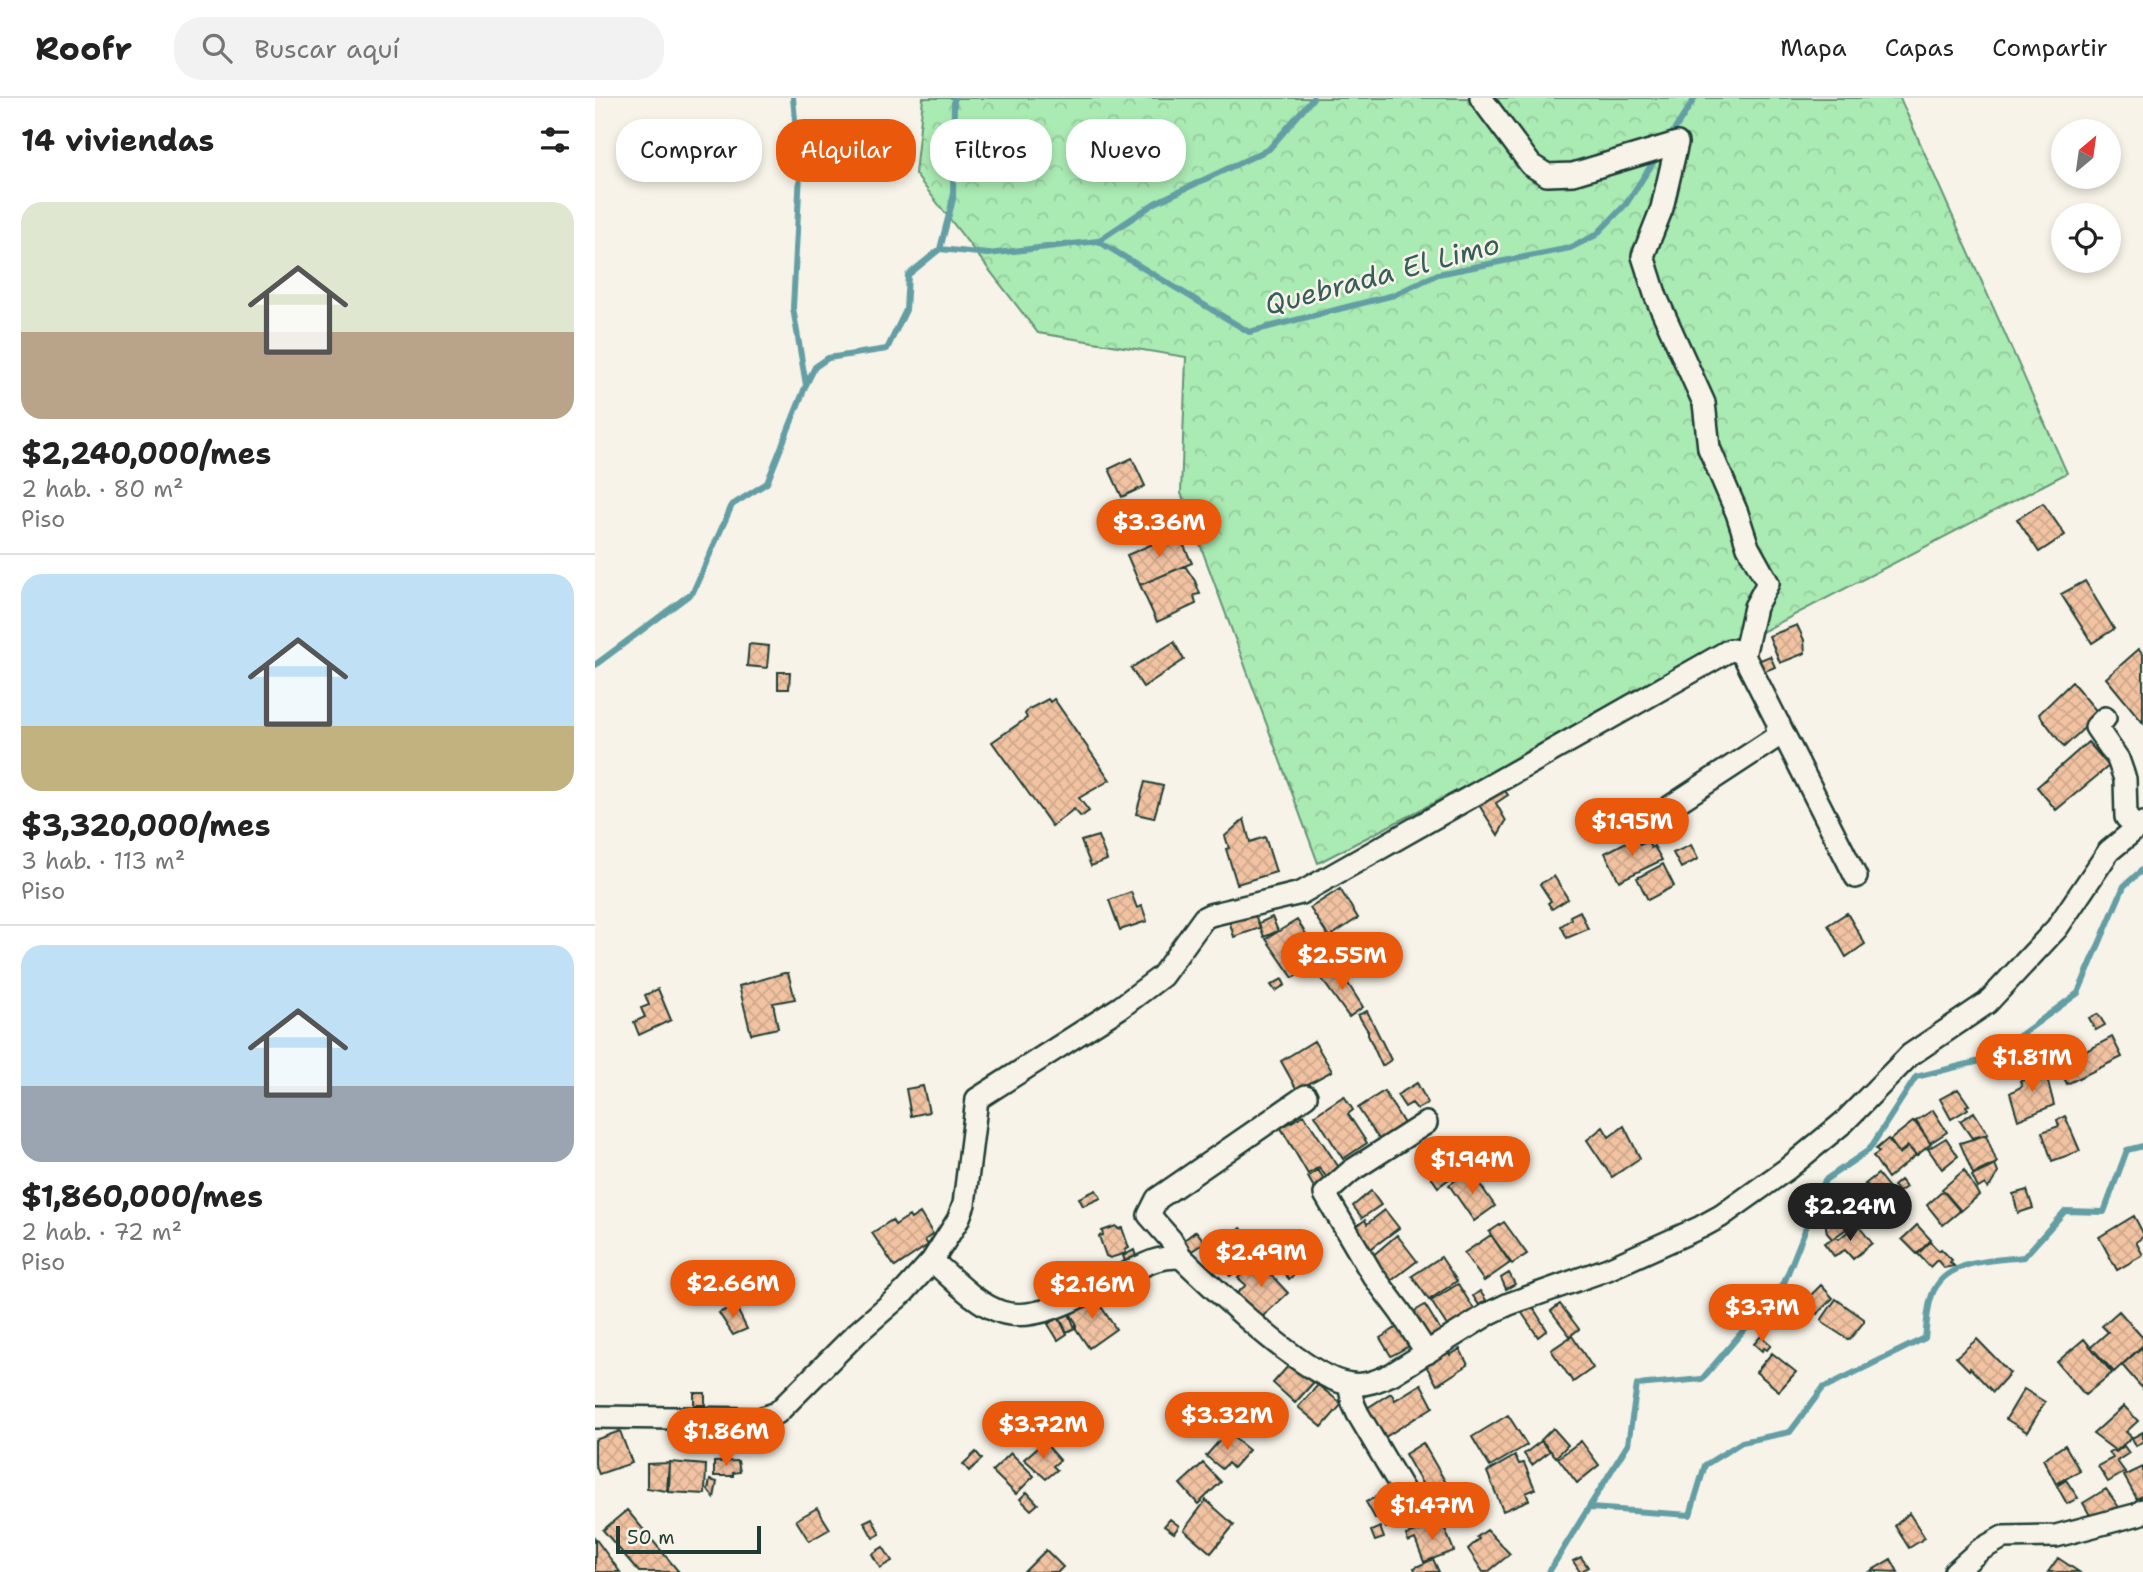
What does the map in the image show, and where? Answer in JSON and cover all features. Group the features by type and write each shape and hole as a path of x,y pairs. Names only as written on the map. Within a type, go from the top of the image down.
{"street":[{"path":"1481,98 1524,157 1547,175 1573,174 1677,142 1662,208 1643,256 1655,297 1705,403 1709,448 1737,513 1748,547 1768,583 1755,607 1744,656"},
{"path":"595,1417 752,1419 772,1415 904,1292 932,1261 958,1220 964,1204 977,1099 1121,1007 1162,976 1204,918 1301,893 1731,650 1744,656 1856,877"},
{"path":"1306,1096 1157,1199 1149,1215 1171,1240 1181,1257 1291,1354 1323,1374 1349,1384 1377,1381 1490,1313 1608,1269 1721,1216 1787,1169 1843,1122 1910,1055 1987,1003 2057,928 2109,851 2139,825 2126,817 2125,779 2118,759 2097,727 2105,718"},
{"path":"1650,820 1775,737 1779,724"},
{"path":"1426,1124 1351,1171 1325,1194 1372,1275 1427,1353"},
{"path":"932,1261 987,1305 1001,1312 1036,1314 1161,1256 1181,1257"},
{"path":"1349,1384 1358,1414 1413,1507"},
{"path":"1955,1572 1980,1550 1999,1538 2056,1536 2142,1514"}],"green space":[{"path":"923,98 1900,98 2067,473 1318,863 1181,493 1186,357 1038,333 916,175"}],"building":[{"path":"1132,458 1145,486 1122,497 1109,469"},
{"path":"2043,503 2065,535 2039,552 2017,519"},
{"path":"1178,533 1192,563 1140,585 1127,555"},
{"path":"1185,566 1200,594 1194,595 1196,604 1157,622 1140,585"},
{"path":"2085,581 2114,629 2092,643 2061,594"},
{"path":"1797,625 1804,640 1805,653 1780,663 1769,636"},
{"path":"1174,642 1184,660 1143,687 1131,668"},
{"path":"749,644 769,646 767,668 747,666"},
{"path":"2139,649 2143,654 2143,723 2106,678"},
{"path":"1770,656 1775,667 1763,672 1758,661"},
{"path":"778,672 790,672 789,689 778,689"},
{"path":"2072,682 2099,714 2064,747 2039,714"},
{"path":"1048,699 1050,702 1054,699 1110,780 1079,798 1089,811 1081,817 1074,809 1052,826 992,742 1027,718 1025,714 1029,709"},
{"path":"2088,742 2109,766 2056,810 2037,787"},
{"path":"1145,782 1163,786 1154,818 1136,814"},
{"path":"1503,788 1508,795 1496,803 1506,821 1498,835 1479,805"},
{"path":"1244,819 1250,842 1265,837 1276,872 1237,884 1226,849 1229,848 1225,836"},
{"path":"1098,836 1107,860 1091,866 1081,841"},
{"path":"1636,837 1640,845 1648,841 1651,848 1654,846 1662,860 1619,881 1605,853"},
{"path":"1691,845 1698,859 1681,868 1673,853"},
{"path":"1663,864 1674,886 1648,900 1637,878"},
{"path":"1554,876 1568,899 1552,909 1548,903 1551,901 1540,884"},
{"path":"1340,889 1358,918 1329,937 1310,908"},
{"path":"1131,892 1137,908 1142,906 1147,921 1120,930 1109,900"},
{"path":"1580,911 1588,929 1567,938 1561,926 1571,919 1570,916"},
{"path":"1254,912 1260,928 1234,937 1229,920"},
{"path":"1847,913 1865,944 1846,957 1828,925"},
{"path":"1272,917 1278,931 1264,937 1259,923"},
{"path":"1297,920 1322,959 1293,978 1266,939"},
{"path":"1338,968 1363,1007 1349,1017 1321,978"},
{"path":"788,973 795,999 773,1003 778,1028 751,1034 739,986"},
{"path":"1282,979 1285,985 1275,991 1271,985"},
{"path":"658,989 671,1020 639,1035 634,1022 645,1017 641,1008 649,1005 645,995"},
{"path":"1367,1011 1391,1060 1382,1066 1368,1031 1358,1015"},
{"path":"2098,1014 2105,1025 2096,1030 2089,1018"},
{"path":"2112,1037 2122,1057 2067,1084 2058,1066"},
{"path":"1314,1041 1332,1071 1297,1090 1281,1061"},
{"path":"2044,1066 2054,1105 2018,1120 2010,1093 2022,1086 2022,1073"},
{"path":"1417,1083 1428,1103 1417,1109 1412,1103 1405,1107 1397,1095"},
{"path":"923,1086 929,1112 911,1116 906,1089"},
{"path":"1958,1089 1969,1105 1966,1106 1968,1109 1951,1119 1940,1099"},
{"path":"1384,1091 1406,1127 1381,1142 1358,1108"},
{"path":"1344,1096 1353,1110 1348,1114 1367,1143 1343,1159 1315,1115"},
{"path":"1933,1110 1947,1132 1930,1143 1916,1121"},
{"path":"1974,1112 1988,1134 1972,1138 1960,1121"},
{"path":"1304,1115 1340,1169 1327,1178 1319,1167 1308,1174 1281,1128"},
{"path":"2065,1116 2080,1151 2052,1161 2042,1132 2059,1126 2057,1120"},
{"path":"1914,1121 1931,1144 1916,1156 1908,1146 1899,1153 1890,1140"},
{"path":"1624,1126 1640,1158 1612,1177 1587,1140 1603,1127 1609,1137"},
{"path":"1986,1135 1997,1163 1973,1174 1960,1143"},
{"path":"1946,1138 1958,1156 1942,1169 1928,1149"},
{"path":"1444,1139 1467,1166 1438,1187 1418,1158"},
{"path":"1888,1139 1899,1154 1909,1147 1916,1155 1888,1178 1873,1156 1879,1152 1876,1149"},
{"path":"1995,1165 1998,1173 1990,1186 1987,1188 1985,1184 1978,1188 1972,1176"},
{"path":"1318,1170 1327,1183 1316,1191 1308,1177"},
{"path":"1470,1170 1495,1206 1474,1221 1449,1185"},
{"path":"1964,1170 1979,1195 1961,1211 1942,1189"},
{"path":"1878,1174 1894,1194 1880,1205 1876,1200 1869,1204 1859,1192"},
{"path":"1900,1180 1906,1187 1899,1192 1893,1186"},
{"path":"1096,1190 1101,1198 1083,1206 1079,1198"},
{"path":"2027,1190 2033,1208 2018,1213 2013,1194"},
{"path":"1371,1191 1381,1205 1362,1218 1353,1206"},
{"path":"1943,1191 1960,1211 1943,1225 1927,1205"},
{"path":"1895,1194 1904,1206 1886,1224 1874,1211"},
{"path":"1839,1196 1858,1221 1832,1239 1827,1233 1823,1209"},
{"path":"1385,1210 1399,1228 1369,1250 1354,1228 1365,1220 1367,1224"},
{"path":"920,1213 933,1234 925,1240 928,1245 895,1267 872,1233 892,1220 895,1225"},
{"path":"2134,1216 2143,1233 2143,1237 2136,1242 2143,1255 2117,1270 2099,1237"},
{"path":"1504,1222 1527,1254 1512,1264 1489,1232"},
{"path":"1857,1224 1872,1243 1853,1259 1845,1250 1834,1256 1824,1243 1836,1237 1839,1239"},
{"path":"1917,1225 1931,1240 1917,1254 1902,1239"},
{"path":"1116,1226 1118,1229 1122,1228 1129,1248 1125,1250 1126,1253 1110,1258 1106,1256 1099,1236 1103,1235 1102,1231"},
{"path":"1241,1228 1260,1251 1230,1276 1223,1267 1218,1270 1206,1254"},
{"path":"1196,1231 1205,1242 1192,1251 1183,1241"},
{"path":"1397,1235 1417,1261 1387,1284 1370,1258"},
{"path":"1491,1235 1510,1263 1484,1281 1464,1253"},
{"path":"1930,1242 1952,1260 1950,1262 1954,1266 1944,1268 1937,1260 1930,1267 1918,1254"},
{"path":"1134,1250 1137,1259 1126,1264 1123,1256"},
{"path":"1441,1257 1457,1281 1429,1300 1412,1276"},
{"path":"1257,1260 1288,1293 1261,1318 1237,1293 1246,1285 1238,1278"},
{"path":"1283,1260 1296,1273 1289,1279 1278,1265"},
{"path":"1509,1273 1515,1284 1506,1289 1501,1278"},
{"path":"1458,1284 1474,1309 1448,1327 1431,1301"},
{"path":"1821,1285 1833,1298 1817,1314 1805,1301"},
{"path":"1480,1291 1486,1300 1479,1305 1473,1296"},
{"path":"1094,1296 1116,1329 1089,1348 1076,1329 1076,1323 1068,1310"},
{"path":"1836,1299 1864,1319 1849,1340 1823,1323 1822,1319"},
{"path":"1560,1304 1579,1329 1570,1336 1551,1311"},
{"path":"735,1305 747,1329 733,1335 719,1313"},
{"path":"1425,1305 1443,1334 1427,1344 1408,1315"},
{"path":"1532,1306 1547,1330 1538,1337 1522,1313"},
{"path":"1068,1311 1075,1328 1067,1332 1059,1317"},
{"path":"2119,1311 2143,1338 2143,1345 2114,1372 2091,1347 2108,1332 2102,1326"},
{"path":"1058,1317 1067,1334 1058,1340 1048,1324"},
{"path":"1399,1326 1409,1346 1391,1356 1380,1338"},
{"path":"1572,1336 1593,1368 1573,1382 1551,1350"},
{"path":"1761,1336 1771,1345 1767,1350 1764,1348 1762,1351 1754,1344"},
{"path":"1977,1339 2010,1373 1993,1392 1956,1357"},
{"path":"2084,1339 2112,1373 2085,1395 2057,1362"},
{"path":"2141,1348 2143,1350 2143,1389 2122,1365"},
{"path":"1460,1349 1468,1365 1437,1385 1425,1364 1448,1351 1450,1355"},
{"path":"1772,1353 1796,1372 1779,1391 1756,1372"},
{"path":"1290,1364 1313,1383 1295,1403 1273,1383"},
{"path":"1421,1384 1433,1407 1382,1439 1364,1410 1391,1393 1395,1400"},
{"path":"1318,1385 1342,1404 1322,1427 1298,1407"},
{"path":"2024,1389 2045,1402 2027,1432 2006,1419"},
{"path":"694,1393 705,1393 705,1405 694,1405"},
{"path":"2124,1406 2138,1421 2126,1432 2132,1437 2116,1451 2093,1434"},
{"path":"1508,1415 1527,1445 1490,1467 1472,1437"},
{"path":"1553,1428 1568,1445 1556,1457 1541,1440"},
{"path":"620,1431 632,1463 599,1474 595,1464 595,1440"},
{"path":"1227,1432 1249,1450 1233,1468 1228,1463 1222,1469 1206,1456"},
{"path":"2143,1432 2143,1441 2136,1446 2132,1438"},
{"path":"1541,1441 1550,1451 1532,1465 1524,1454"},
{"path":"1581,1441 1599,1465 1577,1483 1558,1458"},
{"path":"1044,1442 1060,1460 1053,1466 1057,1470 1046,1479 1024,1459"},
{"path":"1423,1443 1446,1483 1428,1494 1405,1454"},
{"path":"2065,1445 2080,1471 2056,1484 2043,1459"},
{"path":"2124,1446 2129,1453 2117,1461 2125,1472 2108,1482 2098,1466 2113,1458 2109,1452 2116,1452"},
{"path":"976,1452 982,1459 969,1471 963,1464"},
{"path":"1011,1453 1034,1476 1016,1494 992,1471"},
{"path":"1515,1456 1519,1464 1524,1463 1535,1489 1526,1493 1529,1500 1503,1511 1487,1472"},
{"path":"738,1461 740,1472 733,1473 733,1476 714,1476 714,1462"},
{"path":"670,1462 706,1465 705,1494 669,1492"},
{"path":"669,1463 667,1491 647,1488 647,1464"},
{"path":"1203,1463 1221,1482 1198,1504 1180,1484"},
{"path":"2143,1467 2143,1495 2137,1499 2124,1476"},
{"path":"710,1480 717,1482 714,1498 708,1490"},
{"path":"2066,1480 2078,1498 2067,1504 2057,1486"},
{"path":"1391,1489 1407,1517 1386,1528 1379,1517 1375,1518 1366,1502"},
{"path":"2106,1489 2121,1510 2094,1522 2083,1503"},
{"path":"1027,1492 1038,1504 1031,1510 1020,1499"},
{"path":"1206,1500 1234,1525 1211,1553 1184,1530"},
{"path":"817,1508 830,1529 809,1541 796,1520"},
{"path":"627,1510 679,1572 639,1572 603,1530"},
{"path":"1909,1513 1925,1538 1909,1548 1895,1526"},
{"path":"872,1518 880,1534 873,1538 864,1522"},
{"path":"1170,1519 1179,1526 1174,1533 1164,1526"},
{"path":"1443,1524 1454,1551 1424,1562 1415,1539 1408,1542 1406,1535"},
{"path":"1380,1527 1384,1538 1375,1541 1371,1531"},
{"path":"1487,1530 1510,1554 1488,1572 1483,1572 1468,1549 1479,1539 1477,1537"},
{"path":"595,1538 620,1572 595,1572"},
{"path":"883,1547 892,1561 880,1568 872,1554"},
{"path":"1046,1550 1063,1567 1058,1572 1024,1572"},
{"path":"1581,1557 1588,1567 1580,1572 1573,1561"},
{"path":"2058,1558 2079,1572 2048,1572"},
{"path":"1433,1559 1439,1572 1416,1572 1414,1568"},
{"path":"1891,1559 1898,1572 1871,1571"}],"waterway":[{"path":"793,98 800,173 793,308 806,385"},
{"path":"940,249 953,199 954,98"},
{"path":"1098,241 1155,203 1269,149 1313,98"},
{"name":"Quebrada El Limo","path":"1668,140 1695,98"},
{"name":"Quebrada El Limo","path":"595,665 693,592 732,505 767,483 815,367 828,358 887,349 906,310 908,275 940,249 988,254 1098,241 1249,332 1394,295 1438,274 1570,248 1596,235 1626,204 1658,155"},
{"path":"1549,1572 1628,1444 1637,1385 1702,1379 1784,1283 1825,1180 1869,1150 1916,1077 1988,1059 2078,993 2124,886 2143,869"},
{"path":"1590,1508 1690,1515 1705,1465 1742,1442 1790,1432 1823,1388 1925,1338 1932,1295 1947,1274 1971,1264 2024,1257 2065,1211 2104,1212 2127,1150 2143,1146"}]}
